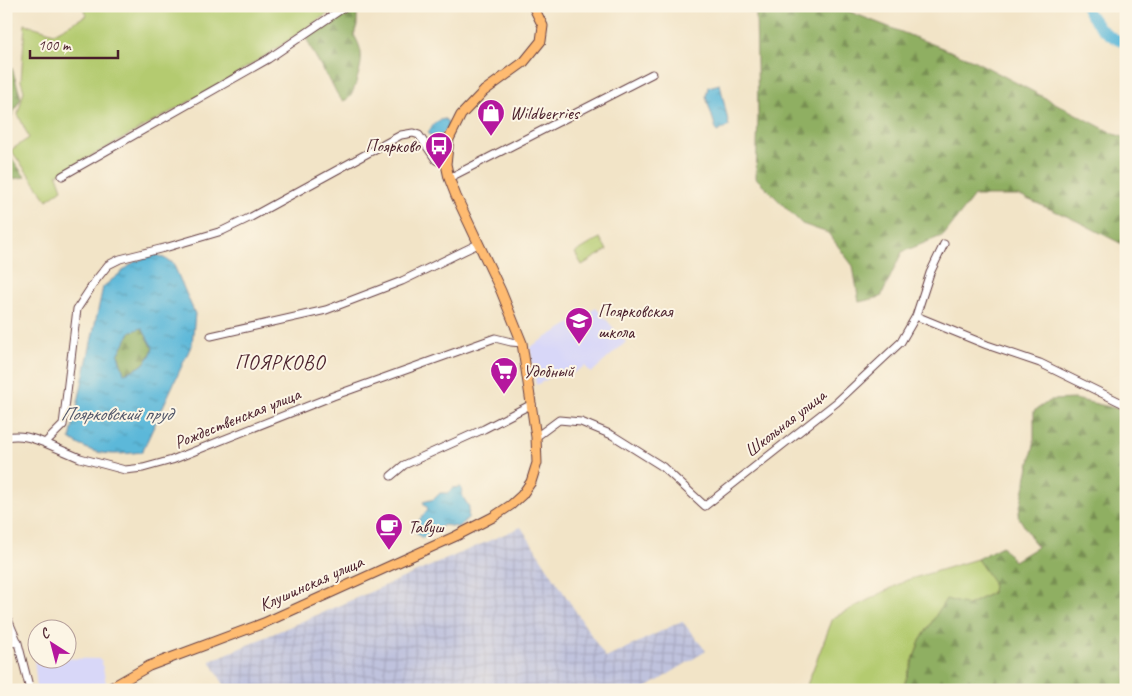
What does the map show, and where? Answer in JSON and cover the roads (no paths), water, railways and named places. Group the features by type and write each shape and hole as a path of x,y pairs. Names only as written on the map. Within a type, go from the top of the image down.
{"main road":[{"path":"533,6 543,26 540,41 524,62 484,91 461,115 449,139 446,164 449,178 501,291 522,343 536,437"},
{"name":"Клушинская улица","path":"107,690 149,666 264,623 456,536 493,517 511,506 531,482 536,463 536,437"}],"street":[{"path":"62,176 268,59 346,6"},
{"path":"449,178 652,74"},
{"path":"46,443 63,425 77,310 108,265 120,259 222,231 244,221 401,135 412,132 419,135 436,160 446,164"},
{"path":"211,336 326,310 402,281 478,244"},
{"name":"Школьная улица","path":"536,437 559,420 581,422 612,435 664,466 705,506 837,402 901,342 916,316 930,273 944,244"},
{"path":"916,316 988,345 1040,363 1126,405"},
{"name":"Рождественская улица","path":"6,437 16,435 32,437 80,458 125,470 143,468 172,460 333,396 494,338 522,343"},
{"path":"391,476 404,465 532,404"},
{"path":"6,615 18,643 30,690"},
{"path":"6,642 18,643"}],"water":[{"path":"720,84 729,126 717,132 706,97 708,87"},
{"path":"445,119 448,122 448,127 441,136 435,137 428,134 434,124"},
{"name":"Поярковский пруд","path":"156,254 173,263 195,314 192,344 142,452 113,454 97,452 79,445 70,439 103,287 134,262","holes":["142,328 153,348 149,358 143,365 124,373 118,355 130,332"]},
{"path":"461,487 463,497 469,507 468,518 458,527 444,525 422,538 412,529 428,509 423,502 434,499 440,493 448,493 453,488"}],"waterway":[{"path":"1085,6 1107,34 1126,42"}],"place":[{"name":"Wildberries","path":"491,137"},
{"name":"Поярково","path":"439,170"},
{"name":"Поярковская школа","path":"579,345"},
{"name":"Удобный","path":"504,395"},
{"name":"Тавуш","path":"389,551"}],"district":[{"name":"ПОЯРКОВО","path":"280,362"}]}
